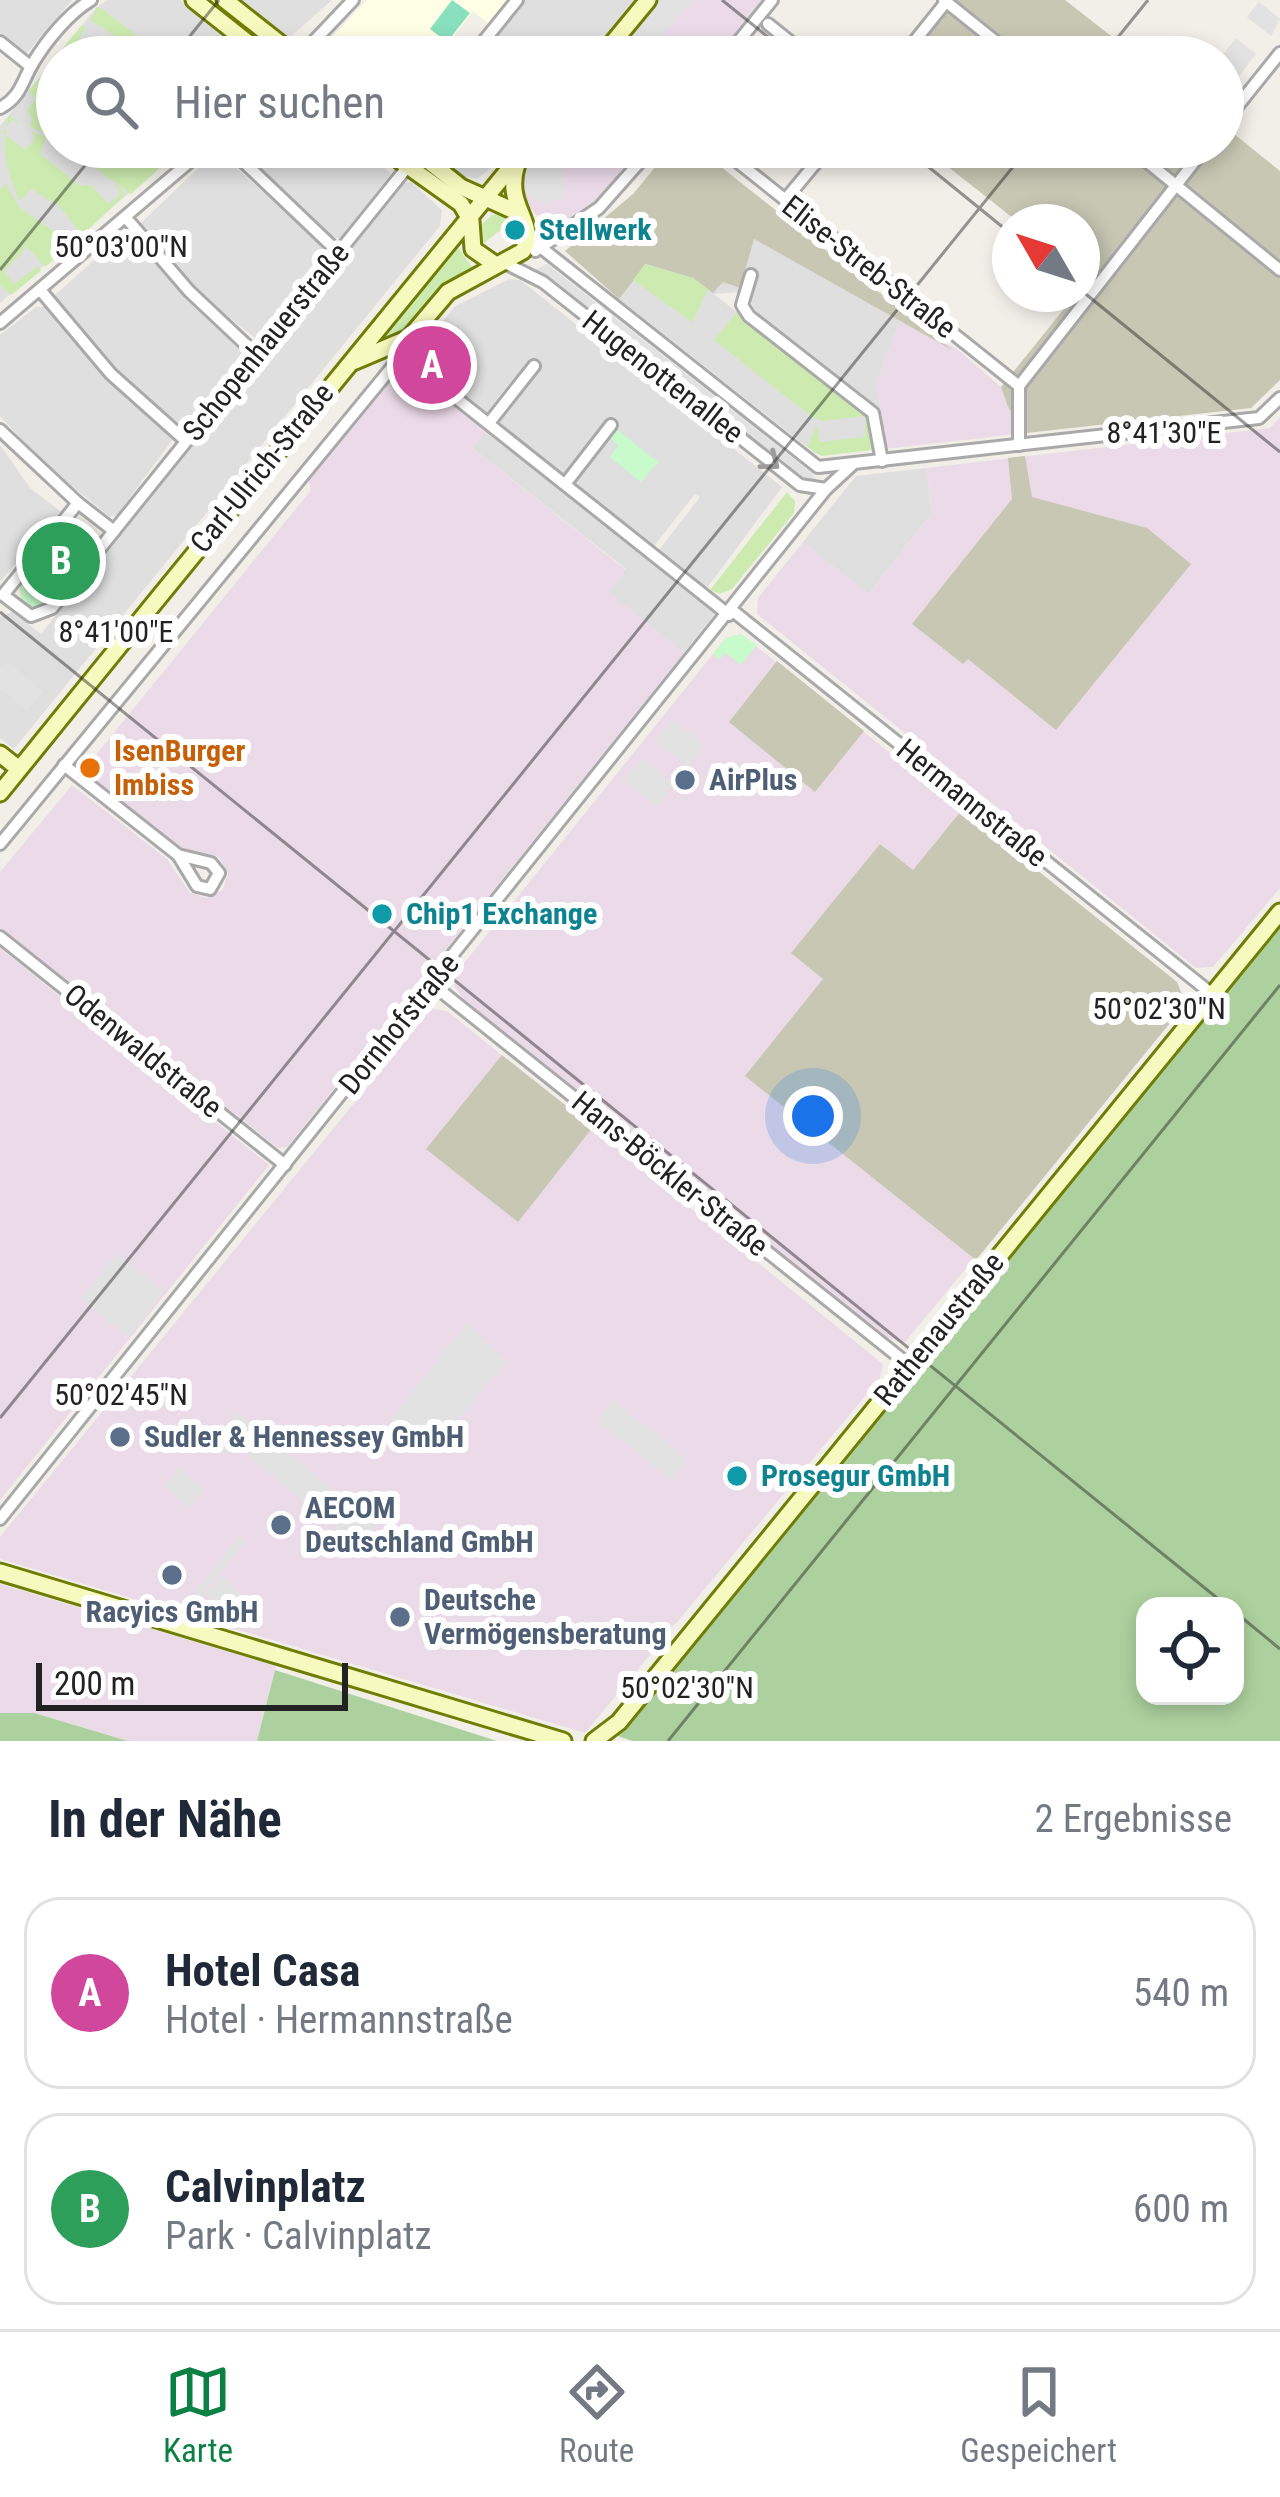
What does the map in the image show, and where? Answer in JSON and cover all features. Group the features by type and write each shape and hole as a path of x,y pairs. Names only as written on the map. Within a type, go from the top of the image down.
{"street":[{"path":"54,36 75,10 91,0"},
{"path":"194,0 239,36"},
{"path":"225,0 271,36"},
{"path":"318,36 353,0"},
{"path":"488,36 517,0"},
{"path":"618,36 648,0"},
{"path":"742,36 772,0"},
{"path":"918,36 945,1 989,36"},
{"path":"767,24 782,36"},
{"path":"0,42 30,66"},
{"path":"1244,98 1280,53"},
{"path":"0,108 25,85 36,59"},
{"path":"0,323 184,168"},
{"path":"250,168 338,252"},
{"name":"Schopenhauerstraße","path":"1,596 31,616 46,614 406,168"},
{"name":"Hugenottenallee","path":"408,168 460,204 519,213 523,252 800,485 826,489"},
{"name":"Hugenottenallee","path":"440,168 471,191 483,210 473,249 523,252 802,458 822,468"},
{"path":"471,191 505,168"},
{"name":"Carl-Ulrich-Straße","path":"0,793 327,388 483,210 512,168"},
{"path":"517,168 511,182 519,213"},
{"path":"0,844 444,299 464,280 598,208 634,168"},
{"name":"Elise-Streb-Straße","path":"745,168 1019,386"},
{"path":"785,200 812,168"},
{"path":"1156,168 1280,270"},
{"path":"1019,445 1019,386 1191,168"},
{"name":"Hugenottenallee","path":"433,185 461,217 458,236"},
{"path":"127,219 189,291 257,355"},
{"path":"751,275 742,305 749,316 873,413 881,461"},
{"path":"41,291 111,374 186,442"},
{"path":"327,388 360,356 409,338"},
{"name":"Hermannstraße","path":"402,356 1213,994"},
{"path":"489,423 533,366"},
{"path":"826,489 822,468 1259,418 1280,398"},
{"path":"566,483 611,425"},
{"path":"0,430 114,531"},
{"path":"826,489 852,466"},
{"name":"Dornhofstraße","path":"0,1519 826,489"},
{"path":"1,596 78,503"},
{"path":"0,754 19,769"},
{"path":"64,765 178,855"},
{"name":"Rathenaustraße","path":"594,1741 619,1723 1280,912"},
{"name":"Odenwaldstraße","path":"0,937 286,1165"},
{"name":"Hans-Böckler-Straße","path":"432,984 909,1365"},
{"path":"0,1572 563,1741"}],"shaded area":[{"path":"0,0 72,0 41,36 36,36 27,53 0,33"},
{"path":"107,0 180,0 226,36 73,36"},
{"path":"238,0 332,0 291,36 284,36"},
{"path":"367,0 508,0 489,24 473,11 454,36 333,36"},
{"path":"526,0 635,0 606,36 497,36"},
{"path":"659,0 763,0 734,36 630,36"},
{"path":"659,0 693,0 663,36 630,36"},
{"path":"946,0 1065,0 1111,36 917,36"},
{"path":"1259,2 1280,19 1271,36 1247,17"},
{"path":"1244,44 1256,54 1244,69"},
{"path":"36,82 36,168 158,168 0,303 0,126"},
{"path":"1244,142 1280,171 1280,380 1251,408 1027,433 1008,407 1001,387 1061,312 1100,312 1100,204 995,204 950,168 1244,168"},
{"path":"198,168 237,168 325,249 258,340 207,300 140,224"},
{"path":"258,168 385,168 391,174 340,238 333,238"},
{"path":"452,168 490,168 477,179"},
{"path":"527,168 628,168 612,189 553,234 525,202 519,181"},
{"path":"527,168 562,168 567,195 544,205 521,190 519,181"},
{"path":"655,168 722,168 952,350 754,239 740,288 723,282 713,293 693,278 646,264 619,299 565,251 633,194"},
{"path":"411,182 442,210 440,226 14,749 0,738 0,617 12,612 41,634 404,183"},
{"path":"124,233 244,352 188,427 182,428 113,367 54,296"},
{"path":"754,239 900,320 877,383 881,412 757,315 750,299 756,275 741,292 714,294 868,417 872,450 816,454 619,299 645,264"},
{"path":"547,264 813,474 817,482 807,484 536,270"},
{"path":"509,279 520,280 782,487 707,588 659,550 700,497 695,494 654,546 573,482 606,422 564,475 498,423 540,369 528,361 486,413 415,358 454,307"},
{"path":"36,307 44,307 107,380 173,439 117,515 110,517 46,465 0,416 0,335"},
{"path":"900,320 957,349 1001,387 1008,407 1027,433 885,449 877,383"},
{"path":"406,369 485,431 472,448 626,570 609,592 684,653 287,1147 278,1148 0,928 0,872 72,785 167,859 190,893 207,898 223,890 228,873 219,857 179,848 82,772 311,490 308,477 398,370"},
{"path":"1280,417 1280,888 1213,967 1196,968 757,614 758,598 803,542 869,594 932,513 926,468 1270,428"},
{"path":"485,431 716,612 684,653 608,592 626,569 472,448"},
{"path":"0,445 30,488 60,511 0,582"},
{"path":"1025,456 1032,497 1147,528 1191,564 1056,730 968,659 963,664 912,624 1012,499 1008,458"},
{"path":"926,468 932,513 868,595 803,542 856,476"},
{"path":"741,634 1177,982 1183,995 1179,1012 904,1343 886,1337 466,1002 454,986 457,972 726,638"},
{"path":"777,661 864,731 815,792 729,722"},
{"path":"7,662 43,691 27,711 0,689 0,667"},
{"path":"672,719 705,745 688,767 655,741"},
{"path":"641,759 674,785 657,807 623,780"},
{"path":"962,810 1177,982 1183,998 1179,1012 976,1260 745,1076 823,979 791,953 880,844 913,870"},
{"path":"0,948 269,1165 0,1500"},
{"path":"431,1009 447,1011 883,1364 880,1378 585,1733 0,1559 0,1537"},
{"path":"502,1055 593,1127 518,1222 426,1149"},
{"path":"117,1253 164,1292 128,1337 80,1299"},
{"path":"467,1323 506,1361 432,1452 391,1419"},
{"path":"613,1400 687,1460 671,1480 597,1420"},
{"path":"237,1412 377,1525 359,1547 236,1446 225,1457 217,1450 227,1439 220,1432"},
{"path":"179,1468 205,1490 190,1508 164,1486"},
{"path":"240,1536 246,1541 187,1613 182,1608"},
{"path":"220,1576 246,1597 232,1616 205,1594"},
{"path":"0,1584 276,1666 257,1741 128,1741 34,1713 0,1713"}],"green space":[{"path":"452,0 470,13 452,36 439,36 430,29"},
{"path":"96,8 101,8 137,36 116,36 91,21"},
{"path":"36,99 36,130 29,126 33,120 27,110"},
{"path":"31,131 36,133 36,168 58,168 80,186 91,185 108,204 120,195 114,183 126,194 70,247 65,241 78,230 60,207 31,189 20,201 5,135 25,150 35,139"},
{"path":"95,168 160,168 131,194"},
{"path":"0,174 20,208 52,230 66,250 45,267 27,247 4,271 14,284 38,266 41,271 11,295 0,285 0,190 5,184"},
{"path":"503,213 515,219 480,246 480,226 492,215"},
{"path":"456,245 475,271 416,325 375,342"},
{"path":"645,264 693,278 708,289 692,322 633,280"},
{"path":"737,312 868,417 872,450 821,456 807,447 817,426 820,442 865,437 865,416 822,421 812,417 714,340"},
{"path":"615,428 658,462 641,482 610,457 618,445 608,437"},
{"path":"787,492 795,501 794,513 732,589 720,594 710,590"},
{"path":"74,520 96,541 41,607 33,608 21,598 20,587"},
{"path":"741,634 757,645 741,665 725,653 719,660 713,654 726,638"},
{"path":"1280,927 1280,1741 632,1741 618,1736"},
{"path":"275,1670 497,1741 257,1741"},
{"path":"0,1713 34,1713 128,1741 0,1741"}],"place":[{"name":"Stellwerk","path":"515,230"},
{"name":"Hotel Casa","path":"432,365"},
{"name":"Calvinplatz","path":"61,561"},
{"name":"IsenBurger Imbiss","path":"90,768"},
{"name":"AirPlus","path":"685,780"},
{"name":"Chip1 Exchange","path":"382,914"},
{"name":"Sudler & Hennessey GmbH","path":"120,1437"},
{"name":"Prosegur GmbH","path":"737,1476"},
{"name":"AECOM Deutschland GmbH","path":"281,1525"},
{"name":"Racyics GmbH","path":"172,1575"},
{"name":"Deutsche Vermögensberatung","path":"400,1617"}]}
